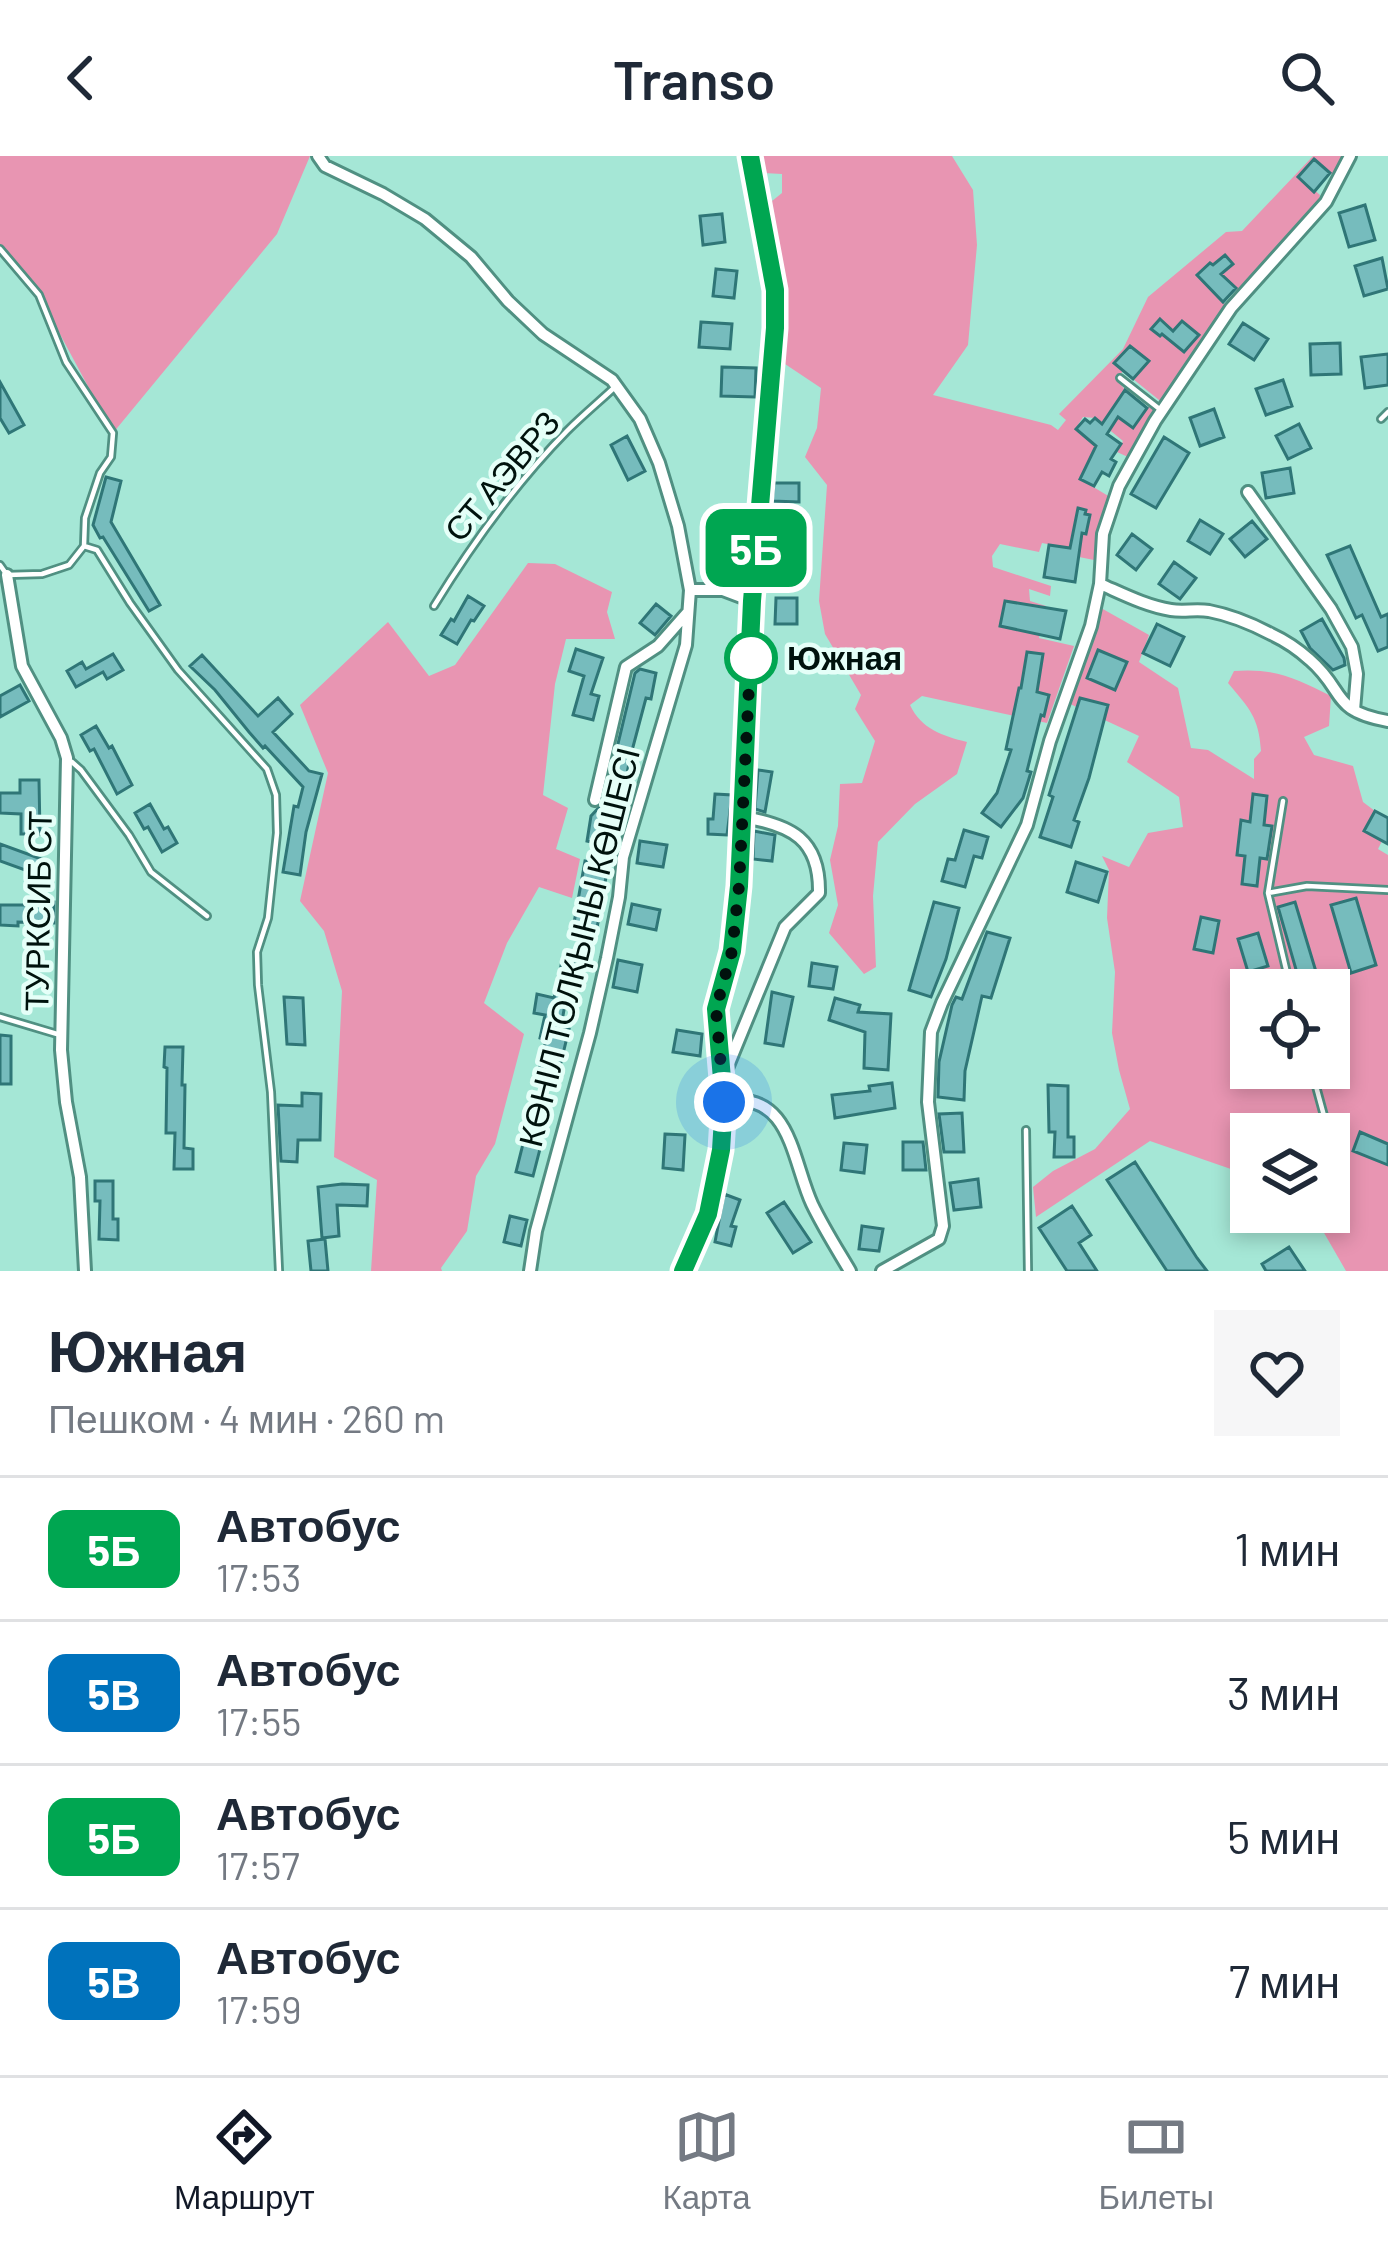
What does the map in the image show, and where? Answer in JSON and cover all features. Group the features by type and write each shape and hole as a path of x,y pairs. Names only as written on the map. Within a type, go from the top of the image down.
{"street":[{"name":"КӨНІЛ ТОЛҚЫНЫ КӨШЕСІ","path":"318,156 325,166 425,219 470,257 543,334 616,386 640,419 678,526 690,590 686,645 622,856 603,977 536,1231 530,1271"},
{"path":"683,1271 708,1214 721,1150 724,1102 716,1009 732,951 752,601 775,328 775,290 750,156"},
{"path":"882,1271 939,1239 944,1226 928,1102 931,1032 1027,825 1050,741 1091,626 1103,534 1119,486 1231,308 1326,202 1350,156"},
{"path":"1248,493 1331,609 1352,647 1357,674 1354,710"},
{"name":"ТУРКСИБ СТ","path":"4,570 22,666 62,738 67,758 62,1036 66,1102 80,1177 85,1271"},
{"path":"1100,584 1173,611 1208,611 1274,635 1311,660 1340,701 1364,717 1388,721"},
{"path":"690,590 723,590 752,601"},
{"path":"595,800 626,667 658,646 690,610"},
{"path":"722,1081 785,927 819,893 819,874 803,839 776,822 743,817"},
{"path":"724,1102 742,1099 768,1108 786,1130 812,1202 850,1271"}],"lane":[{"path":"0,249 39,295 66,362 113,433 112,457 100,473 85,518 83,547 69,565 42,574 4,570"},
{"path":"1120,378 1162,411"},
{"name":"СТ АЭВРЗ","path":"434,606 461,561 530,471 616,386"},
{"path":"1381,419 1388,412"},
{"path":"83,547 97,550 178,670 267,770 276,795 268,918 257,952 271,1092 279,1271"},
{"path":"67,758 129,835 151,872 206,916"},
{"path":"1283,801 1268,893 1286,969"},
{"path":"1268,893 1307,886 1388,890"},
{"path":"0,1017 62,1036"},
{"path":"1025,1130 1028,1271"}],"shaded area":[{"path":"0,156 310,156 277,234 113,433 39,295 0,244"},
{"path":"760,156 952,156 973,190 977,245 968,345 933,395 1058,430 1066,420 1059,414 1123,349 1148,297 1226,232 1242,231 1313,156 1342,156 1335,174 1314,160 1298,176 1320,195 1318,206 1239,291 1221,275 1233,264 1225,255 1197,275 1225,304 1164,404 1133,379 1148,361 1131,346 1115,363 1123,371 1117,379 1125,390 1111,412 1133,428 1149,406 1155,412 1128,457 1117,452 1123,441 1095,418 1083,417 1076,428 1096,446 1080,479 1110,497 1094,560 1079,557 1079,550 1042,543 1039,552 1000,544 992,556 993,567 1051,586 1050,596 1029,589 1030,601 1046,606 1039,638 1074,646 1047,723 922,696 910,705 927,726 967,742 957,774 915,804 878,842 873,896 876,967 864,974 829,933 838,905 830,860 840,784 862,783 875,741 855,709 861,695 825,634 819,601 827,485 805,457 817,428 821,388 782,362 784,314 775,268 772,201 782,193 782,174 764,173"},
{"path":"528,563 555,564 612,592 607,612 615,639 566,639 555,684 543,795 568,808 556,849 580,859 572,898 539,887 507,943 484,1003 524,1034 495,1144 476,1176 467,1231 442,1271 371,1271 377,1180 334,1157 342,991 324,931 300,901 328,773 300,705 388,622 429,676 455,665"},
{"path":"1101,608 1149,635 1139,662 1178,688 1191,748 1208,750 1254,779 1260,739 1252,714 1228,683 1234,671 1284,676 1331,696 1329,726 1304,737 1314,755 1353,766 1363,802 1375,811 1364,831 1382,841 1378,849 1388,855 1388,1271 1346,1271 1324,1233 1350,1233 1350,1113 1230,1113 1230,1169 1150,1141 1036,1217 1033,1187 1095,1149 1130,1109 1112,1033 1115,972 1107,918 1109,870 1102,856 1129,867 1148,833 1183,827 1179,797 1127,762 1139,736 1068,703"}],"building":[{"path":"1314,159 1330,173 1314,192 1298,177"},
{"path":"1365,205 1375,240 1349,247 1339,213"},
{"path":"722,214 725,242 703,245 700,216"},
{"path":"1225,255 1233,264 1221,274 1236,288 1223,302 1197,275"},
{"path":"1382,258 1388,289 1364,296 1355,266"},
{"path":"716,269 737,271 734,298 713,296"},
{"path":"1160,319 1173,331 1182,321 1199,335 1184,352 1151,329"},
{"path":"701,322 732,324 730,349 699,347"},
{"path":"1243,323 1268,339 1254,360 1229,344"},
{"path":"1340,343 1341,374 1311,375 1310,344"},
{"path":"1130,346 1149,361 1133,379 1114,363"},
{"path":"1388,354 1388,385 1365,388 1361,357"},
{"path":"722,367 756,368 755,397 721,396"},
{"path":"1283,380 1292,406 1266,415 1256,389"},
{"path":"0,382 24,425 9,433 0,418"},
{"path":"1125,390 1147,408 1133,428 1118,417 1107,434 1121,444 1111,459 1116,462 1109,476 1102,472 1094,486 1080,479 1096,446 1076,429 1085,419 1090,423 1095,418 1102,424"},
{"path":"1214,409 1224,437 1200,446 1190,418"},
{"path":"1299,424 1311,448 1288,459 1276,436"},
{"path":"627,436 645,471 628,480 611,445"},
{"path":"1164,437 1189,453 1156,508 1131,494"},
{"path":"1290,468 1294,493 1266,498 1262,473"},
{"path":"106,477 121,481 111,522 160,605 149,611 93,525"},
{"path":"774,483 799,483 799,502 772,501"},
{"path":"1078,508 1090,515 1086,534 1082,533 1075,582 1044,577 1049,545 1070,548"},
{"path":"1200,520 1223,534 1210,554 1188,541"},
{"path":"1252,521 1267,539 1245,557 1230,539"},
{"path":"1132,534 1152,549 1136,570 1117,555"},
{"path":"769,544 803,545 802,565 767,564"},
{"path":"1350,546 1381,617 1388,614 1388,647 1378,651 1362,615 1356,618 1327,555"},
{"path":"1174,562 1196,578 1180,599 1159,584"},
{"path":"468,596 484,606 457,644 441,635"},
{"path":"776,598 797,598 797,624 775,624"},
{"path":"1005,601 1066,611 1060,639 1000,626"},
{"path":"656,604 671,616 655,635 640,623"},
{"path":"1322,619 1344,658 1345,665 1333,670 1310,648 1301,631"},
{"path":"1157,624 1184,637 1170,666 1143,653"},
{"path":"576,649 603,658 591,694 599,696 593,720 573,715 584,676 569,671"},
{"path":"1098,650 1127,662 1115,690 1087,678"},
{"path":"1027,652 1043,654 1037,692 1049,695 1023,798 1001,827 982,813 997,793 1011,750 1006,749"},
{"path":"113,654 123,670 107,679 103,672 76,687 67,671 82,662 86,669"},
{"path":"202,655 258,716 278,698 292,714 273,732 309,771 322,774 300,875 283,872 294,806 298,807 303,787 190,666"},
{"path":"640,669 656,673 610,846 587,841 591,816 604,802 635,673"},
{"path":"20,685 29,701 0,717 0,696"},
{"path":"1080,698 1108,705 1074,820 1079,822 1071,847 1040,837"},
{"path":"96,726 132,785 117,794 94,749 90,751 81,735"},
{"path":"758,770 772,772 765,812 755,809"},
{"path":"20,780 39,780 40,834 21,834 21,814 0,813 0,793 20,793"},
{"path":"715,794 732,795 727,835 708,834"},
{"path":"1253,794 1267,796 1264,825 1272,826 1267,859 1260,858 1257,886 1242,884 1245,856 1237,855 1241,820 1250,822"},
{"path":"150,804 177,843 162,852 135,813"},
{"path":"1375,811 1388,818 1388,844 1364,831"},
{"path":"964,830 988,837 982,858 974,856 965,887 942,881 948,859 955,860"},
{"path":"754,831 775,835 772,861 753,859"},
{"path":"640,841 667,845 663,867 637,863"},
{"path":"0,844 44,860 39,875 0,861"},
{"path":"585,861 608,866 597,928 574,923"},
{"path":"1076,862 1107,872 1098,902 1067,892"},
{"path":"1356,898 1376,965 1351,973 1331,905"},
{"path":"54,902 54,923 0,925 0,905"},
{"path":"934,902 959,908 931,997 909,990"},
{"path":"1295,902 1315,969 1296,969 1278,907"},
{"path":"632,904 660,910 656,930 628,924"},
{"path":"1201,917 1219,921 1213,953 1194,949"},
{"path":"987,932 1010,938 991,998 982,996 965,1071 964,1100 938,1097 939,1062 952,1005 956,997 962,999"},
{"path":"1258,933 1268,966 1247,969 1238,939"},
{"path":"618,960 642,965 637,992 613,987"},
{"path":"562,961 584,966 580,989 568,987 561,1027 569,1029 555,1087 536,1082 546,1040 540,1038 545,1015 534,1013 537,994 554,998"},
{"path":"812,963 837,967 833,989 809,986"},
{"path":"772,992 793,997 783,1046 765,1043"},
{"path":"284,997 303,998 305,1045 287,1044"},
{"path":"835,998 860,1005 858,1012 891,1014 888,1070 864,1068 865,1032 829,1020"},
{"path":"677,1030 702,1034 700,1056 673,1052"},
{"path":"0,1035 11,1036 11,1084 0,1084"},
{"path":"165,1047 183,1047 184,1148 193,1149 193,1169 174,1169 175,1133 166,1133"},
{"path":"892,1083 895,1108 835,1118 832,1095"},
{"path":"1048,1085 1068,1086 1068,1137 1074,1137 1074,1157 1054,1157"},
{"path":"302,1093 321,1094 320,1140 298,1140 297,1162 281,1161 278,1105 302,1106"},
{"path":"962,1113 964,1152 944,1152 939,1114"},
{"path":"1360,1132 1388,1144 1388,1165 1353,1151"},
{"path":"665,1134 685,1135 683,1170 663,1168"},
{"path":"524,1140 541,1145 533,1176 516,1172"},
{"path":"903,1142 923,1142 926,1170 903,1170"},
{"path":"844,1143 867,1145 864,1173 841,1170"},
{"path":"1135,1162 1207,1271 1167,1271 1107,1180"},
{"path":"978,1179 981,1207 954,1210 950,1183"},
{"path":"95,1181 113,1181 118,1240 99,1239 100,1201 95,1201"},
{"path":"368,1185 367,1206 337,1205 339,1236 322,1238 318,1187"},
{"path":"724,1194 740,1200 731,1226 736,1227 731,1246 715,1242"},
{"path":"784,1202 811,1242 793,1253 767,1213"},
{"path":"1072,1206 1091,1235 1079,1243 1097,1271 1067,1271 1039,1228"},
{"path":"510,1216 527,1220 521,1246 504,1242"},
{"path":"862,1226 883,1229 879,1251 859,1249"},
{"path":"325,1239 328,1271 311,1271 308,1241"},
{"path":"1289,1247 1305,1271 1266,1271 1262,1264"}],"bus line":[{"name":"5Б","path":"683,1271 708,1214 721,1150 724,1102 715,1024 732,951 739,886 752,601 775,328 775,290 750,156"}],"place":[{"name":"Южная","path":"751,658"}],"route":[{"path":"724,1102 715,1024 732,951 739,886 751,646 751,658"}]}
